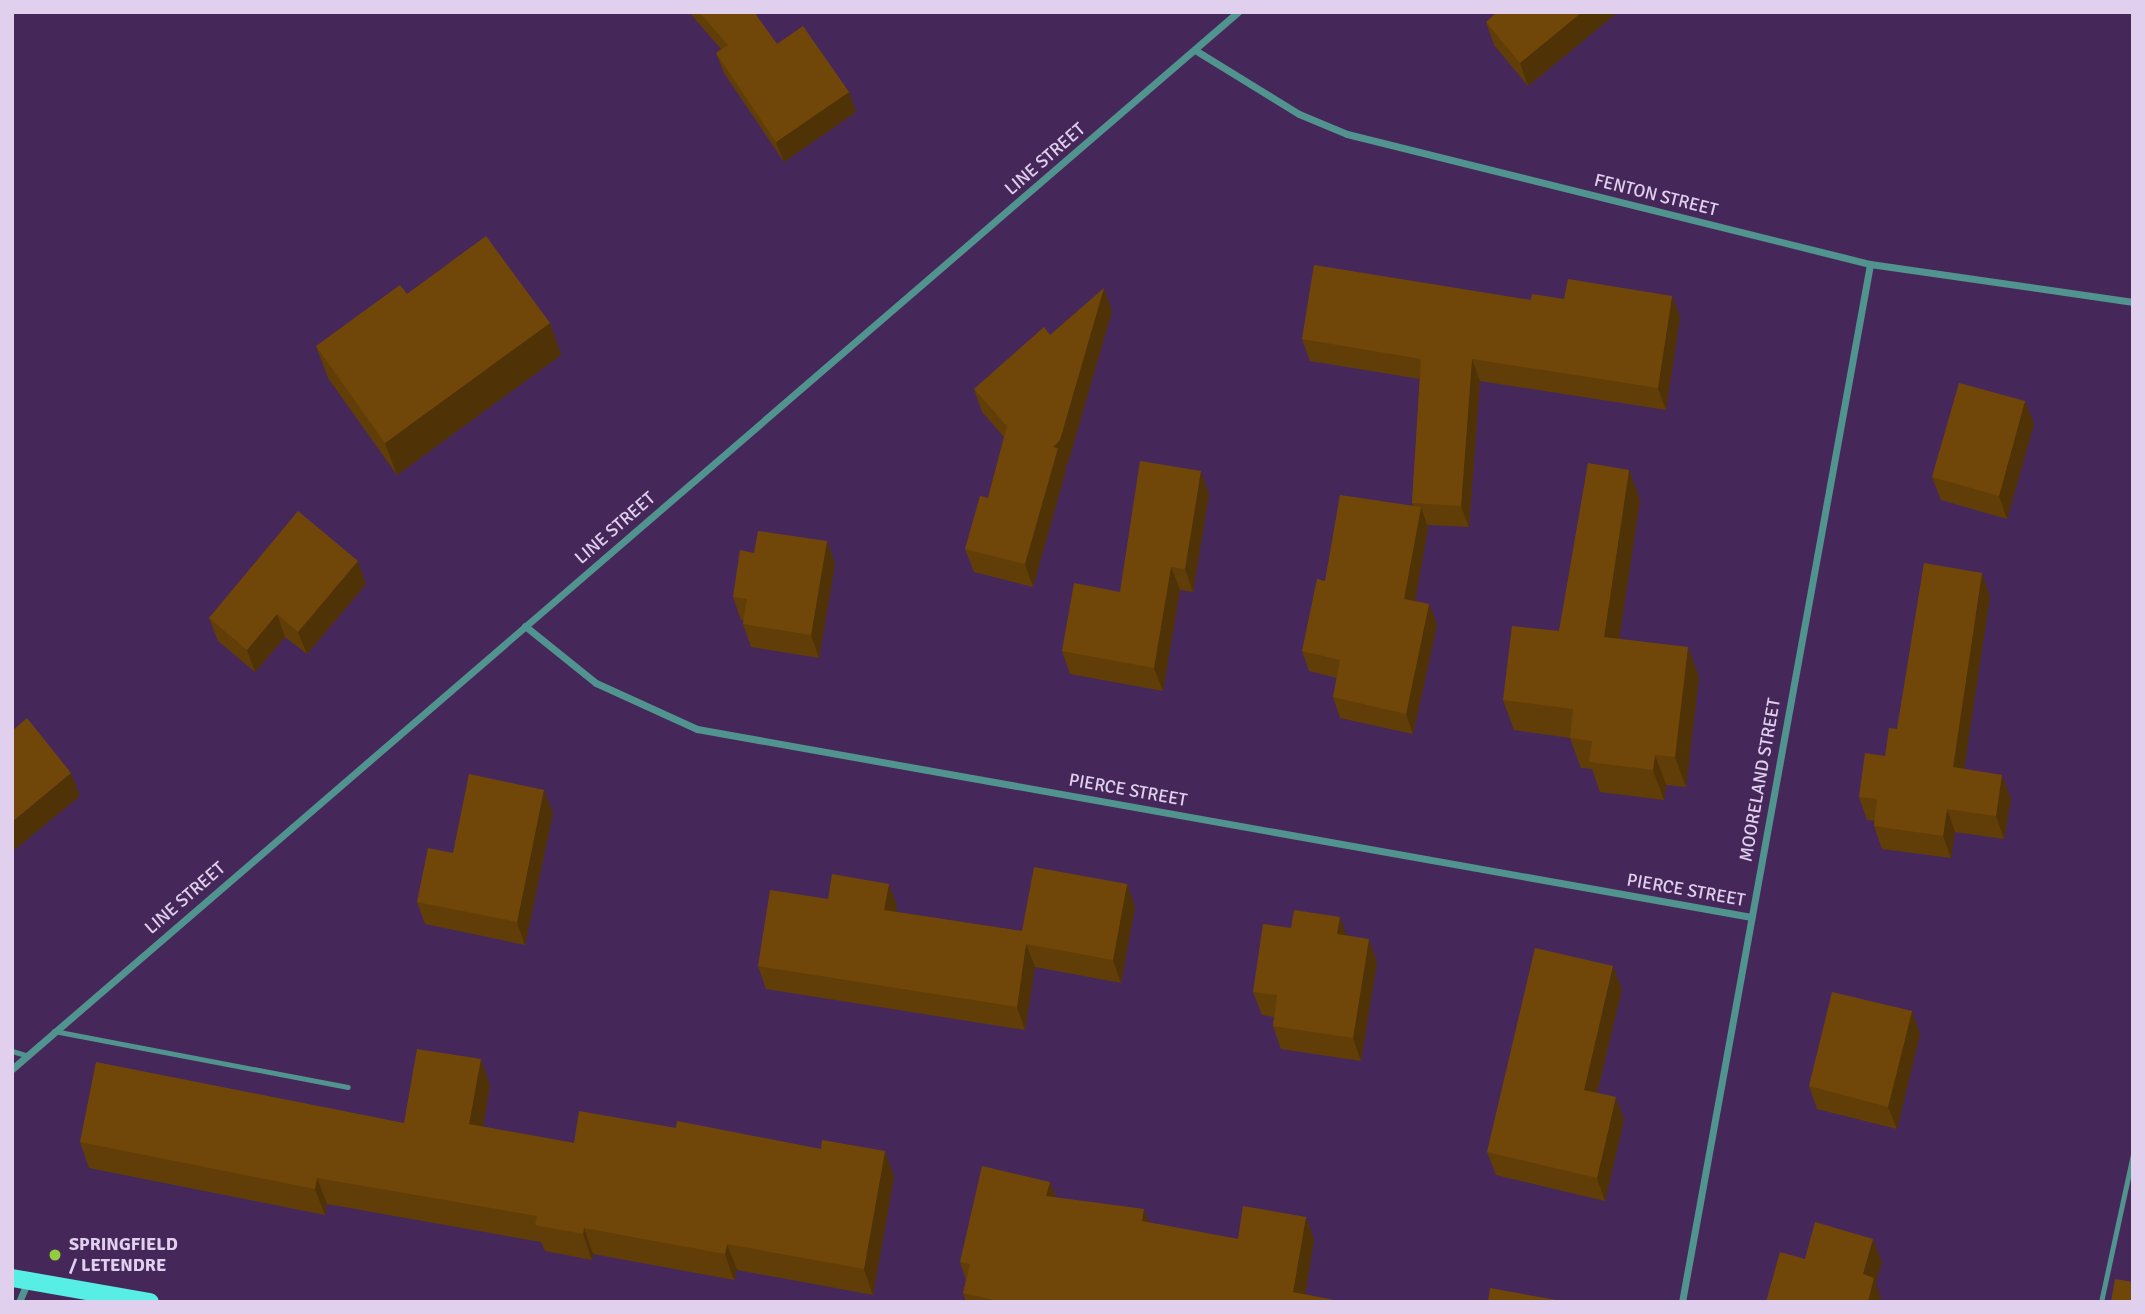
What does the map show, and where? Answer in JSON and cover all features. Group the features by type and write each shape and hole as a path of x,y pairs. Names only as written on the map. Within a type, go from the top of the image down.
{"main road":[{"path":"20,1279 150,1302"}],"street":[{"name":"LINE STREET","path":"12,1069 1238,12"},
{"name":"FENTON STREET","path":"1195,50 1299,114 1347,134 1870,264 2133,302"},
{"name":"MOORELAND STREET","path":"1682,1302 1870,264"},
{"name":"PIERCE STREET","path":"525,626 596,683 662,717 697,729 1751,918"},
{"path":"19,1302 20,1279"}],"lane":[{"path":"54,1031 348,1087"},
{"path":"12,1051 27,1056"},
{"path":"2101,1302 2133,1154"}],"building":[{"path":"699,12 754,12 777,44 803,26 849,92 776,142 716,53 728,45"},
{"path":"1497,12 1582,12 1520,63 1486,22"},
{"path":"486,236 550,323 385,443 316,346 400,285 407,294"},
{"path":"1314,265 1531,300 1532,294 1564,299 1568,279 1672,296 1658,388 1472,359 1461,506 1412,503 1421,359 1302,339"},
{"path":"1104,288 1060,440 1053,447 1058,448 1025,564 965,549 980,496 988,498 1007,426 974,389 1044,327 1050,335"},
{"path":"1959,383 2025,401 1999,496 1932,477"},
{"path":"1140,461 1201,471 1185,569 1171,567 1154,668 1062,651 1074,583 1120,592"},
{"path":"1588,463 1629,470 1604,637 1688,647 1675,757 1655,755 1653,770 1589,762 1592,741 1570,738 1573,709 1503,700 1512,626 1559,631"},
{"path":"1340,495 1421,507 1404,599 1429,604 1406,714 1333,697 1340,660 1302,651 1317,579 1325,581"},
{"path":"298,511 358,561 298,632 277,614 247,650 209,618"},
{"path":"758,531 827,541 811,635 743,624 747,599 733,597 740,550 754,553"},
{"path":"1924,563 1982,573 1953,767 2002,775 1996,816 1947,809 1943,836 1874,826 1877,799 1859,797 1865,753 1885,756 1889,728 1897,729"},
{"path":"27,718 71,773 12,822 12,731"},
{"path":"469,774 544,790 517,922 417,902 428,848 453,853"},
{"path":"1034,867 1127,884 1113,960 1026,944 1017,1007 758,966 770,890 828,899 832,874 889,884 884,910 1022,931"},
{"path":"1294,910 1340,917 1337,934 1369,939 1353,1038 1273,1026 1277,995 1253,992 1263,924 1291,928"},
{"path":"1535,948 1613,966 1584,1090 1616,1097 1597,1178 1487,1152"},
{"path":"1832,992 1912,1011 1888,1107 1809,1086"},
{"path":"417,1049 481,1059 469,1124 574,1143 579,1111 676,1128 677,1121 821,1149 822,1140 885,1151 864,1269 727,1244 725,1254 584,1228 583,1234 535,1225 537,1216 317,1178 315,1189 80,1142 96,1062 404,1123"},
{"path":"982,1166 1050,1182 1046,1196 1144,1209 1142,1221 1238,1239 1243,1206 1306,1217 1293,1292 1343,1302 1003,1302 963,1293 970,1264 960,1262"},
{"path":"1815,1222 1873,1239 1863,1274 1874,1278 1868,1302 1766,1302 1780,1252 1805,1259"},
{"path":"2115,1279 2133,1282 2133,1302 2111,1302"},
{"path":"1490,1288 1567,1302 1488,1302"}],"place":[{"name":"SPRINGFIELD / LETENDRE","path":"55,1255"}]}
